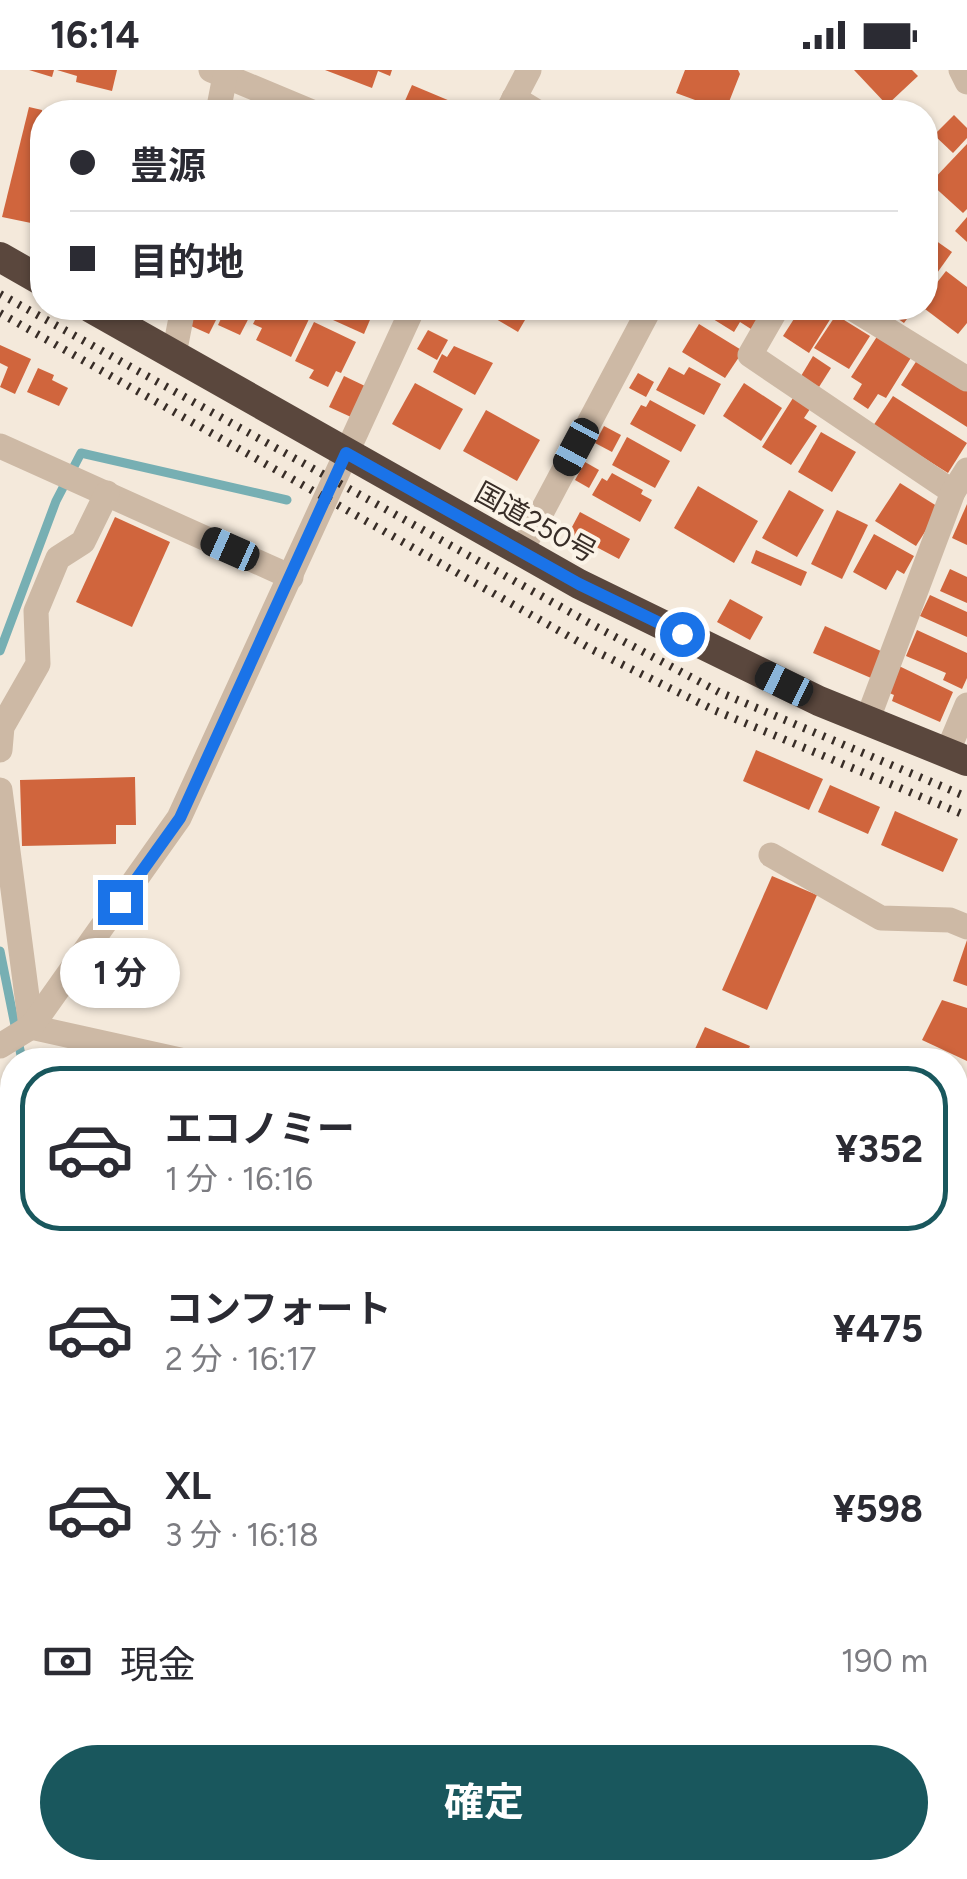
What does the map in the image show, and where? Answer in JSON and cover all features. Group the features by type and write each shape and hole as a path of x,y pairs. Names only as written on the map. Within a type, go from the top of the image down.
{"highway":[{"path":"0,257 30,274"},
{"name":"国道250号","path":"113,320 613,601 819,701 957,757"}],"street":[{"path":"513,100 528,70"},
{"path":"960,70 967,82"},
{"path":"218,100 218,73 283,100"},
{"path":"174,354 181,320"},
{"path":"0,1046 31,1027 180,818 407,320"},
{"path":"521,551 644,320"},
{"path":"770,320 750,355 962,482 868,721"},
{"path":"871,320 967,379"},
{"path":"0,446 291,577"},
{"path":"0,750 2,727 38,664 36,611 58,558 83,542 100,490"},
{"path":"957,757 967,705"},
{"path":"0,790 31,1027"},
{"path":"771,855 880,918 958,924"},
{"path":"31,1027 126,1048"}],"building":[{"path":"29,70 54,70 52,77"},
{"path":"57,70 117,70 112,91 76,82 77,76"},
{"path":"325,70 392,70 390,76 378,71 372,88"},
{"path":"685,70 738,70 740,74 730,100 695,100 676,93"},
{"path":"854,70 912,70 918,76 892,100 882,100"},
{"path":"412,85 448,100 405,100"},
{"path":"29,107 30,107 30,223 2,217"},
{"path":"954,115 967,128 967,138 953,153 938,139 938,131"},
{"path":"967,144 967,209 963,213 938,190 938,175"},
{"path":"967,217 967,242 955,231"},
{"path":"938,242 952,252 938,272"},
{"path":"946,271 967,287 967,323 958,334 938,319 938,281"},
{"path":"192,320 216,320 209,334 191,326"},
{"path":"220,320 248,320 240,335 218,325"},
{"path":"255,320 309,320 291,357 256,340 262,328 253,324"},
{"path":"333,320 370,320 364,334"},
{"path":"498,320 525,320 518,332"},
{"path":"715,320 756,320 751,329 740,322 734,332"},
{"path":"793,320 830,320 809,353 783,336"},
{"path":"833,320 844,320 870,336 849,369 814,348"},
{"path":"314,322 356,342 341,373 336,371 328,387 309,378 314,370 295,361"},
{"path":"699,324 743,351 725,378 682,352"},
{"path":"428,330 448,340 437,360 417,349"},
{"path":"878,335 912,356 886,398 878,394 868,409 853,399 862,384 851,377"},
{"path":"0,345 31,359 15,394 0,387 8,367 0,363"},
{"path":"454,346 493,363 475,395 433,372 442,354 447,357"},
{"path":"813,356 831,368 819,387 801,376"},
{"path":"919,357 967,387 967,427 901,385"},
{"path":"669,367 684,375 689,367 721,384 704,415 656,390"},
{"path":"38,368 54,375 52,380 68,388 59,406 27,392"},
{"path":"638,373 654,382 646,397 629,388"},
{"path":"344,376 365,386 351,417 329,407"},
{"path":"415,383 463,409 440,450 392,424"},
{"path":"744,383 782,408 761,441 723,416"},
{"path":"893,396 967,443 948,473 873,426"},
{"path":"793,398 810,409 804,418 817,426 791,465 762,447"},
{"path":"650,400 696,425 681,452 630,424 641,405 646,407"},
{"path":"486,410 540,440 517,481 463,451"},
{"path":"604,426 621,435 612,452 595,443"},
{"path":"821,432 856,452 832,492 798,472"},
{"path":"627,437 670,461 655,488 612,465"},
{"path":"585,462 599,470 589,488 575,480"},
{"path":"612,473 643,490 641,494 652,500 640,522 592,495 602,478 607,481"},
{"path":"900,483 940,508 916,546 875,521"},
{"path":"698,486 758,521 734,563 674,528"},
{"path":"789,490 824,510 797,557 762,538"},
{"path":"967,504 967,545 952,538"},
{"path":"837,510 868,525 842,579 811,564"},
{"path":"580,512 630,539 619,559 585,541 581,548 565,540"},
{"path":"115,517 170,542 132,627 76,602"},
{"path":"874,534 914,556 904,574 897,570 886,590 853,572"},
{"path":"756,550 807,572 801,586 751,563"},
{"path":"950,569 967,577 967,603 940,591"},
{"path":"930,595 967,612 967,637 920,616"},
{"path":"730,599 763,617 750,640 717,622"},
{"path":"825,626 883,652 871,678 813,653"},
{"path":"917,630 967,653 967,678 962,689 943,680 946,673 906,656"},
{"path":"899,666 953,692 940,722 892,701 894,695 887,692"},
{"path":"756,750 823,779 809,810 743,781"},
{"path":"135,777 136,825 116,825 116,844 22,846 20,780"},
{"path":"830,785 880,807 868,834 818,812"},
{"path":"895,811 958,839 943,872 881,845"},
{"path":"772,876 817,895 767,1010 722,990"},
{"path":"967,940 967,986 953,981"},
{"path":"942,1000 967,1008 967,1048 939,1048 922,1040"},
{"path":"705,1027 750,1046 749,1048 695,1048"}],"waterway":[{"path":"0,651 56,501 81,453 287,500"},
{"path":"0,951 20,1048"}],"railway":[{"path":"0,294 30,311"},
{"path":"0,313 593,650 714,710 967,816"},
{"path":"47,320 719,692 967,797"}],"route":[{"path":"120,902 180,818 346,453 579,584 682,634"}]}
